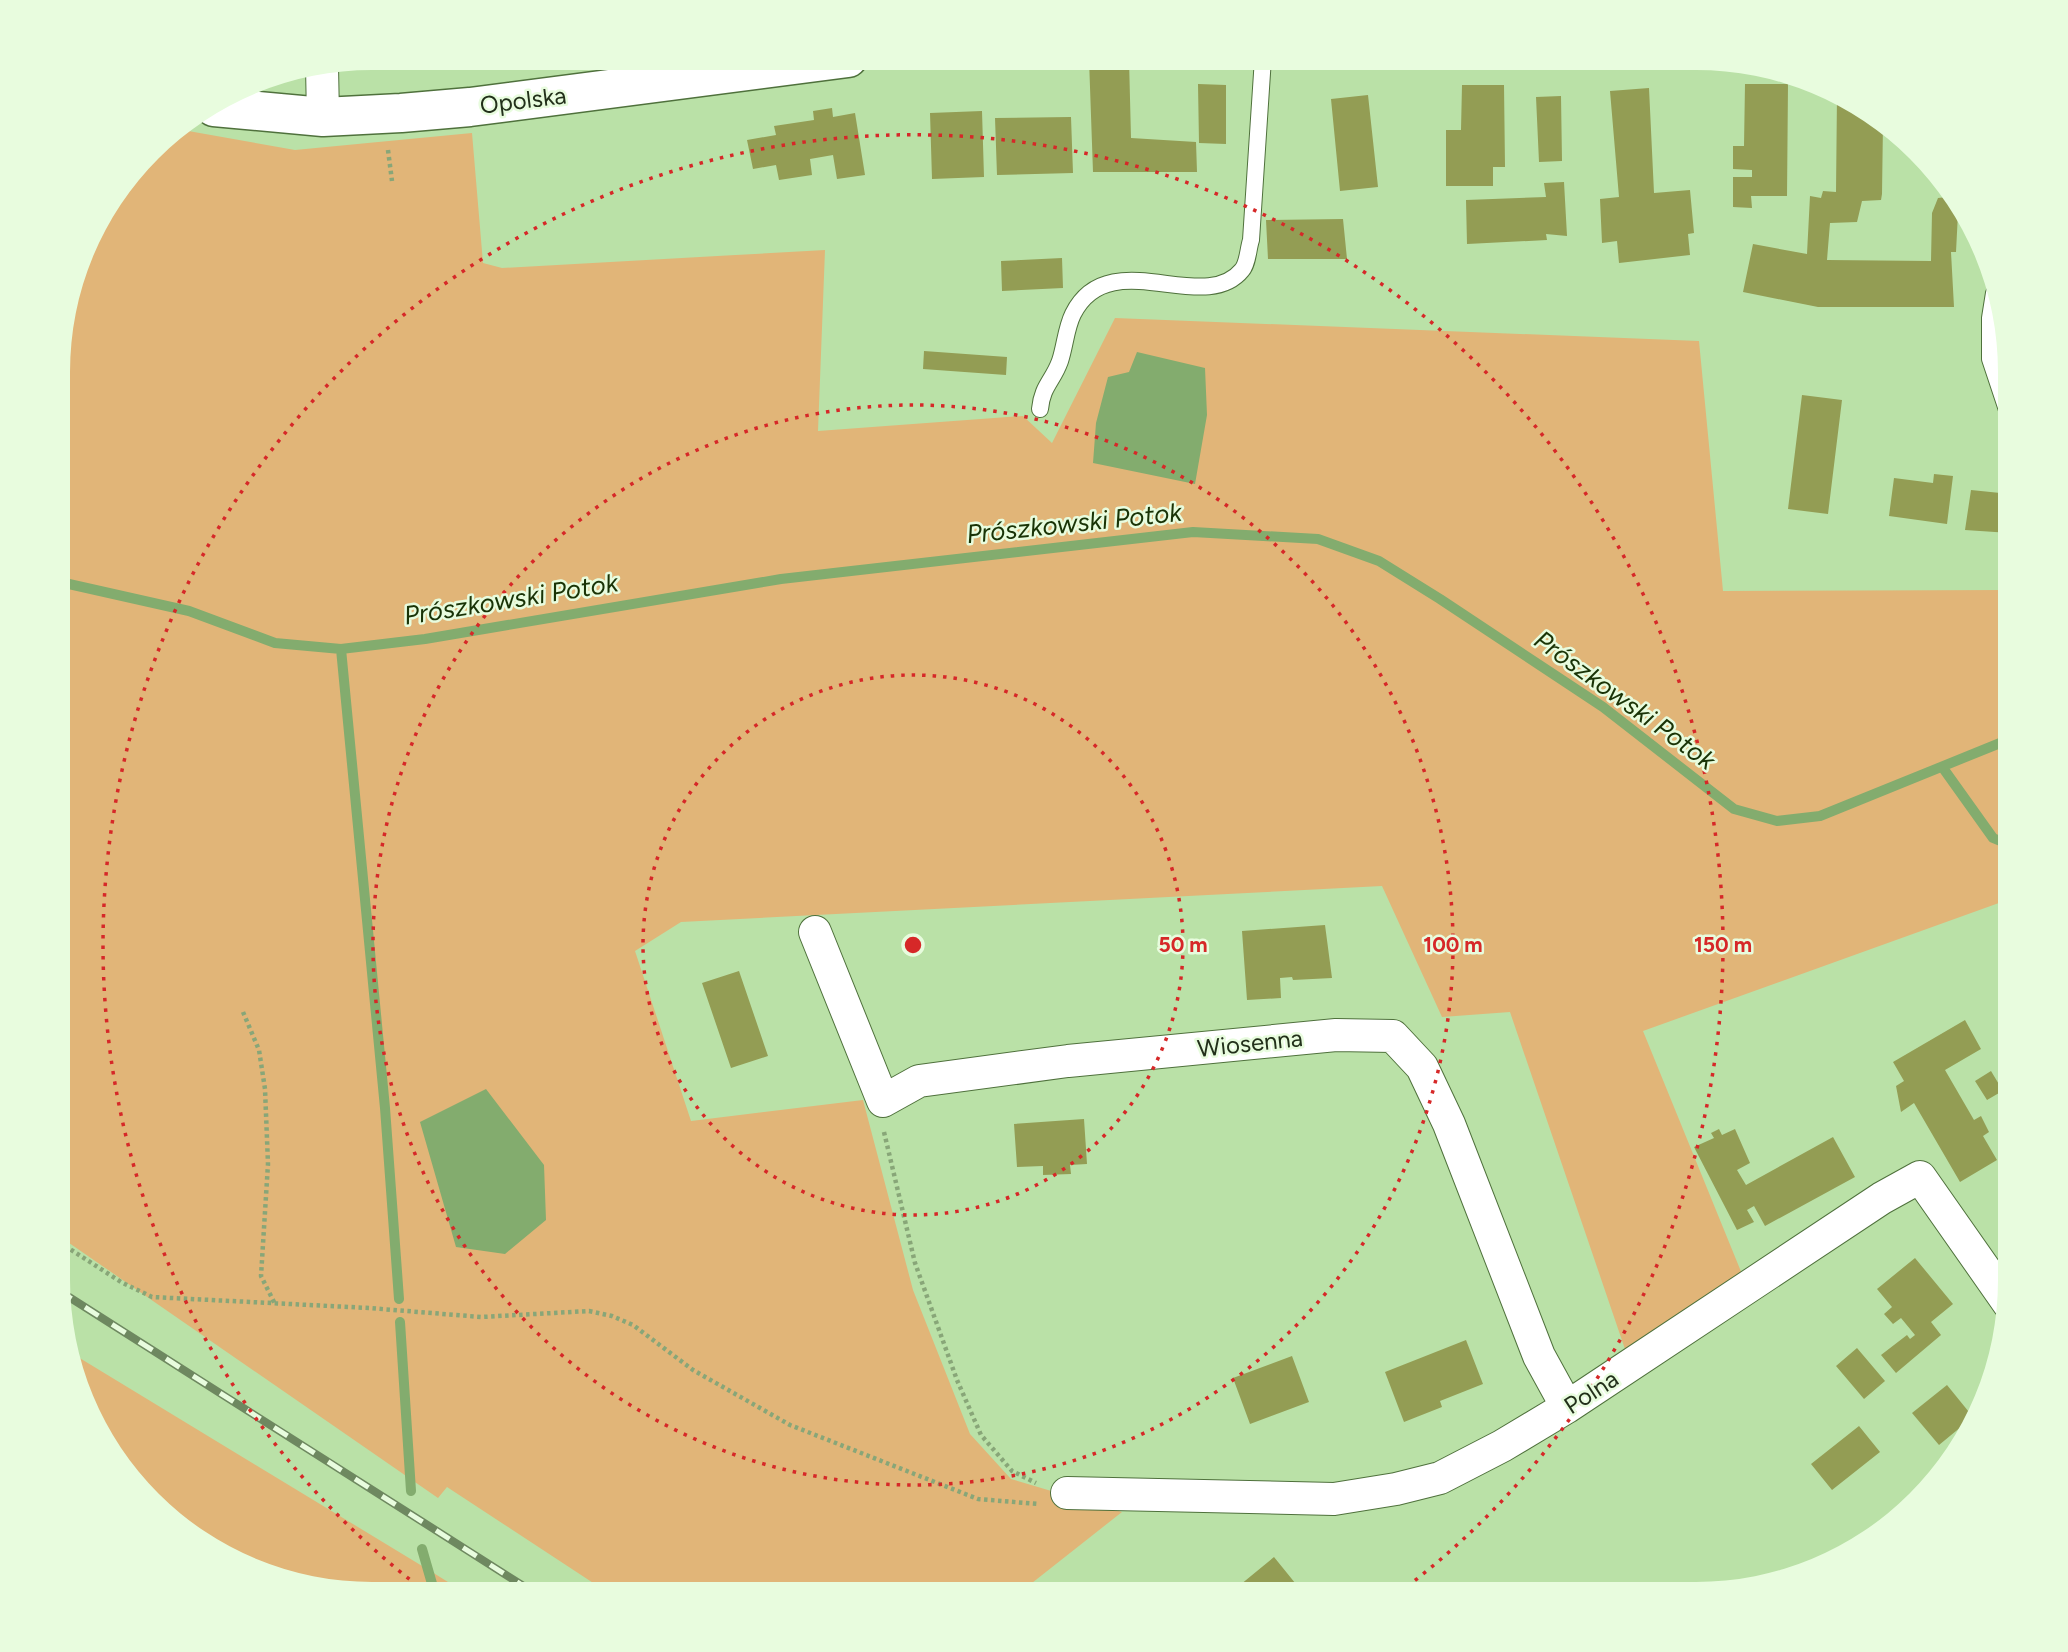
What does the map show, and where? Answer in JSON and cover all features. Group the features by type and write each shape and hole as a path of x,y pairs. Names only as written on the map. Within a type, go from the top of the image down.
{"street":[{"name":"Opolska","path":"226,108 323,117 470,107 755,70"},
{"path":"322,75 323,117"},
{"path":"816,932 883,1101"},
{"name":"Wiosenna","path":"883,1101 919,1081 1068,1061 1336,1035 1393,1035 1422,1067 1449,1124 1539,1356 1567,1407"},
{"name":"Polna","path":"1067,1493 1334,1499 1396,1489 1440,1478 1567,1407 1882,1198 1920,1177 1998,1288"}],"lane":[{"path":"1040,409 1042,391 1059,363 1073,314 1089,295 1115,280 1210,286 1230,281 1244,268 1251,240 1262,70"},
{"path":"1991,310 1990,359 1998,383"}],"path":[{"path":"388,147 392,181"},
{"path":"243,1012 259,1050 265,1089 268,1164 261,1276 275,1305"},
{"path":"883,1101 889,1161 915,1263 957,1380 981,1435 1012,1471 1041,1486 1067,1493"},
{"path":"70,1249 121,1282 152,1297 369,1308 481,1318 589,1311 612,1316 634,1325 693,1370 790,1425 881,1463 978,1499 1034,1506 1067,1493"}],"shaded area":[{"path":"189,131 295,150 472,133 483,263 502,268 825,250 818,431 1023,416 1052,443 1115,318 1699,341 1723,591 1998,590 1998,903 1643,1031 1742,1274 1627,1355 1510,1012 1442,1017 1382,886 681,922 635,951 691,1121 863,1100 913,1290 970,1434 1011,1479 1122,1512 1033,1582 592,1582 447,1487 438,1498 70,1244 70,372 73,333 86,275 111,221 145,173"},
{"path":"1137,352 1205,368 1207,415 1195,484 1093,463 1096,423 1108,377 1129,372"},
{"path":"486,1089 544,1165 546,1220 505,1254 456,1247 420,1122"},
{"path":"80,1358 448,1582 372,1582 313,1576 257,1559 204,1531 173,1507 132,1464 101,1413"}],"building":[{"path":"1089,70 1129,70 1131,138 1196,142 1197,172 1093,172"},
{"path":"1198,84 1226,85 1226,144 1199,143"},
{"path":"1745,84 1788,84 1787,196 1751,196 1752,208 1733,207 1733,177 1752,177 1752,170 1733,169 1733,146 1744,146"},
{"path":"1462,85 1504,85 1505,167 1493,167 1493,186 1446,186 1446,130 1461,130"},
{"path":"1649,88 1654,193 1690,190 1694,233 1688,234 1690,255 1619,263 1617,241 1602,243 1600,199 1619,197 1610,91"},
{"path":"1368,95 1378,187 1340,191 1331,99"},
{"path":"1561,96 1562,161 1539,162 1536,97"},
{"path":"1837,105 1883,134 1882,194 1881,200 1862,201 1857,222 1830,223 1827,260 1931,261 1932,213 1938,198 1943,197 1958,222 1956,252 1951,252 1954,307 1818,307 1743,292 1753,244 1807,254 1810,196 1821,198 1823,191 1836,192"},
{"path":"832,108 833,117 855,113 865,175 837,179 833,155 810,159 812,175 779,180 776,165 753,169 747,140 776,135 774,126 814,120 813,111"},
{"path":"982,111 984,177 932,179 930,113"},
{"path":"1071,117 1073,173 997,175 995,118"},
{"path":"1564,182 1567,236 1546,234 1547,240 1467,244 1466,200 1546,197 1544,183"},
{"path":"1343,219 1347,259 1268,259 1266,220"},
{"path":"1062,258 1063,288 1002,291 1001,261"},
{"path":"924,351 1007,357 1006,375 923,369"},
{"path":"1802,395 1842,400 1828,514 1788,509"},
{"path":"1934,474 1953,476 1947,524 1889,516 1894,478 1933,483"},
{"path":"1971,490 1998,493 1998,532 1965,530"},
{"path":"1325,925 1332,978 1280,978 1281,998 1247,1000 1242,931"},
{"path":"739,971 768,1056 731,1068 702,983"},
{"path":"1965,1020 1981,1049 1945,1070 1974,1120 1981,1116 1989,1132 1983,1136 1997,1160 1960,1182 1914,1103 1901,1112 1896,1086 1904,1081 1893,1062"},
{"path":"1991,1071 1998,1083 1998,1094 1987,1100 1975,1081"},
{"path":"1084,1119 1087,1164 1070,1165 1071,1174 1043,1175 1043,1166 1017,1167 1014,1124"},
{"path":"1719,1129 1722,1135 1735,1129 1750,1163 1737,1170 1746,1185 1833,1137 1855,1177 1765,1226 1754,1206 1747,1210 1754,1222 1737,1230 1694,1147 1714,1138 1711,1133"},
{"path":"1915,1258 1953,1304 1931,1322 1941,1335 1896,1373 1881,1355 1907,1335 1910,1339 1915,1335 1901,1318 1893,1324 1884,1314 1892,1307 1877,1289"},
{"path":"1466,1340 1483,1384 1440,1401 1442,1407 1404,1422 1385,1372"},
{"path":"1857,1348 1885,1381 1864,1399 1836,1366"},
{"path":"1292,1356 1309,1402 1250,1424 1233,1378"},
{"path":"1947,1385 1968,1411 1958,1429 1939,1445 1912,1413"},
{"path":"1859,1426 1880,1452 1832,1490 1811,1464"},
{"path":"1274,1557 1294,1582 1244,1582"}],"waterway":[{"name":"Prószkowski Potok","path":"70,584 189,611 275,643 341,649 425,639 781,579 1193,532 1318,539 1379,561 1440,599 1603,707 1734,809 1777,821 1820,816 1998,744"},
{"path":"341,649 385,1108 399,1299"},
{"path":"1943,768 1993,838 1998,840"},
{"path":"400,1322 411,1491"},
{"path":"422,1549 432,1582"}],"railway":[{"path":"71,1298 517,1582"}]}
